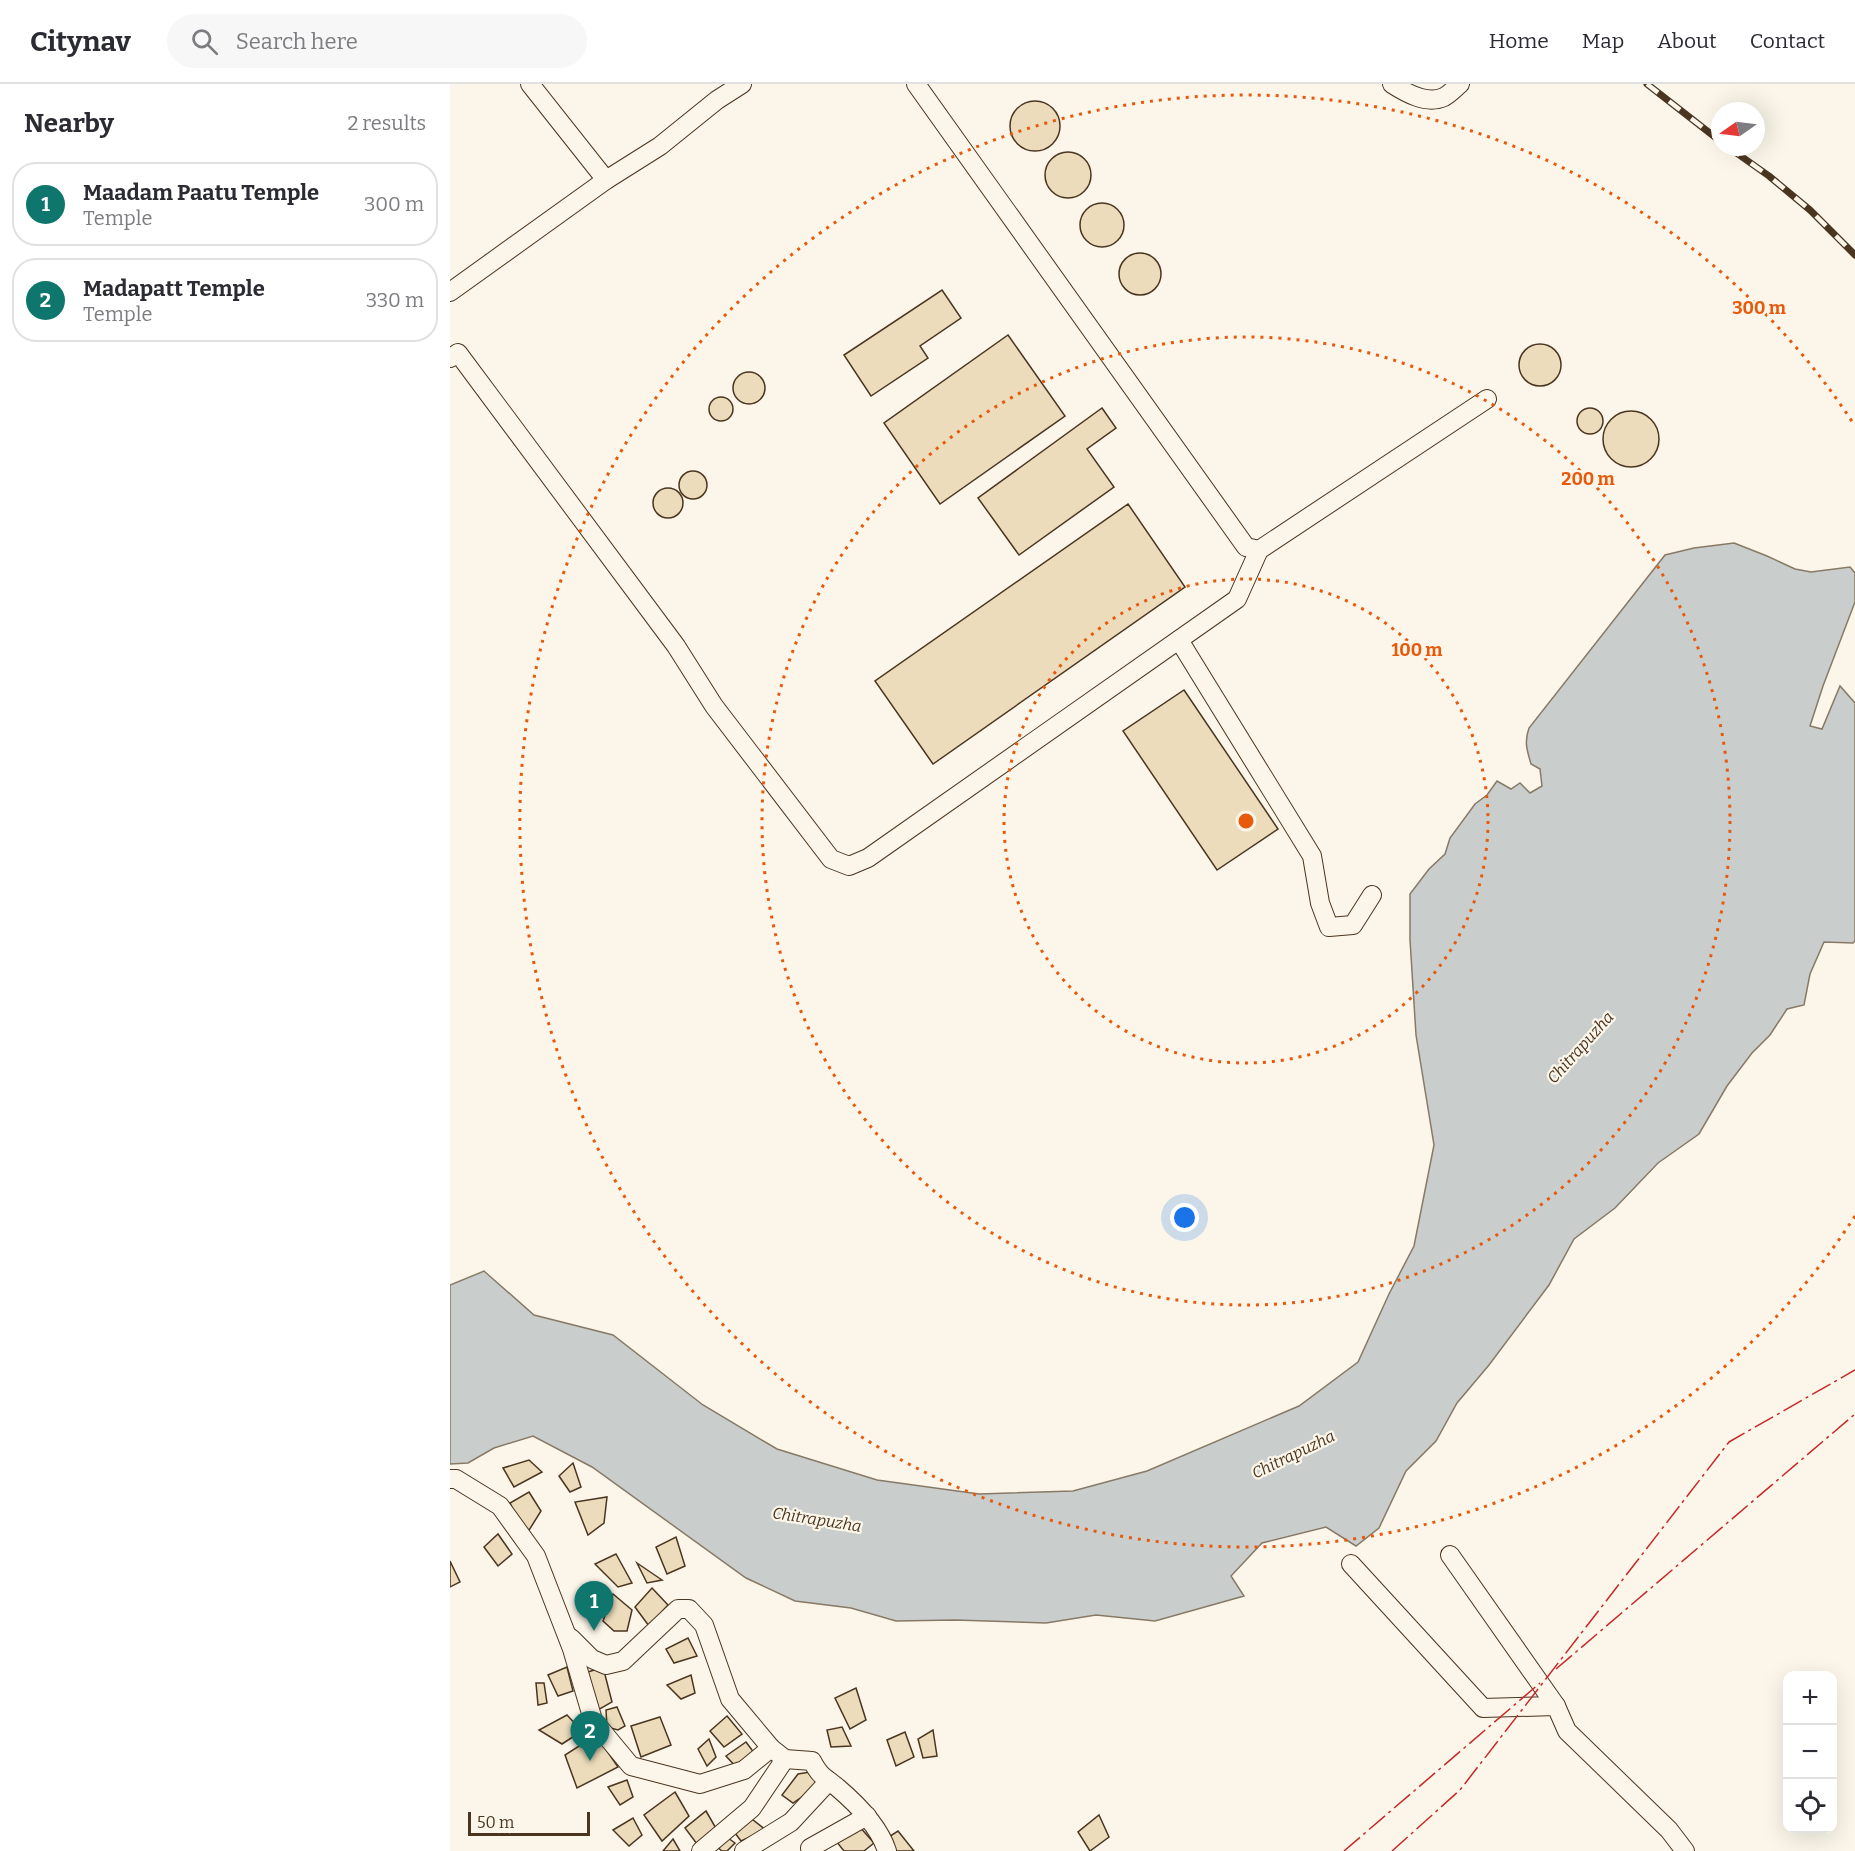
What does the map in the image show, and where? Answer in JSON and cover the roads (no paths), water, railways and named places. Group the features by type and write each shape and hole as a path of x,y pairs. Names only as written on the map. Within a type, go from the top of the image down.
{"street":[{"path":"530,84 606,180"},
{"path":"450,292 606,180 660,146 717,100 742,84"},
{"path":"916,84 1246,547 1259,550"},
{"path":"1392,84 1405,92 1427,100 1444,97 1460,84"},
{"path":"450,358 458,353 676,646 721,715 831,858 849,866 868,858 1237,599 1259,550 1487,399"},
{"path":"1179,640 1312,856 1320,903 1329,927 1353,925 1372,895"},
{"path":"450,1479 456,1479 500,1506 536,1556 566,1633 593,1720 631,1766 699,1784 744,1770 778,1754 812,1761 819,1774 867,1816 884,1840 887,1851"},
{"path":"1450,1555 1556,1706 1567,1731 1669,1830 1685,1851"},
{"path":"1351,1564 1483,1708 1556,1706"},
{"path":"566,1633 592,1659 606,1665 623,1661 678,1609 689,1609 704,1624 730,1699 778,1754"},
{"path":"701,1851 752,1808 778,1754"},
{"path":"744,1851 791,1822 829,1781"},
{"path":"812,1851 810,1848 867,1816"}],"water":[{"name":"Chitrapuzha","path":"1734,543 1795,569 1811,572 1850,567 1855,573 1855,602 1810,726 1822,729 1840,686 1855,703 1855,941 1853,943 1824,942 1810,974 1804,1005 1787,1009 1770,1035 1752,1053 1727,1086 1699,1134 1658,1163 1615,1208 1574,1239 1549,1285 1489,1365 1457,1403 1436,1441 1406,1471 1379,1528 1356,1546 1326,1527 1262,1543 1231,1576 1244,1596 1155,1621 1096,1615 1046,1623 896,1621 851,1608 795,1601 746,1578 592,1467 533,1436 494,1448 468,1463 450,1464 450,1285 484,1271 534,1315 613,1335 703,1405 777,1449 877,1480 979,1494 1073,1491 1147,1471 1299,1406 1358,1362 1414,1246 1434,1145 1416,1035 1410,940 1410,894 1429,869 1445,854 1450,838 1475,804 1487,795 1497,781 1511,789 1520,783 1530,793 1542,786 1540,769 1531,764 1527,750 1529,728 1665,555 1694,548"}],"railway":[{"path":"1647,84 1711,134"},
{"path":"1741,156 1810,210 1855,255"}],"place":[{"name":"Maadam Paatu Temple","path":"594,1631"},
{"name":"Madapatt Temple","path":"590,1761"}]}
